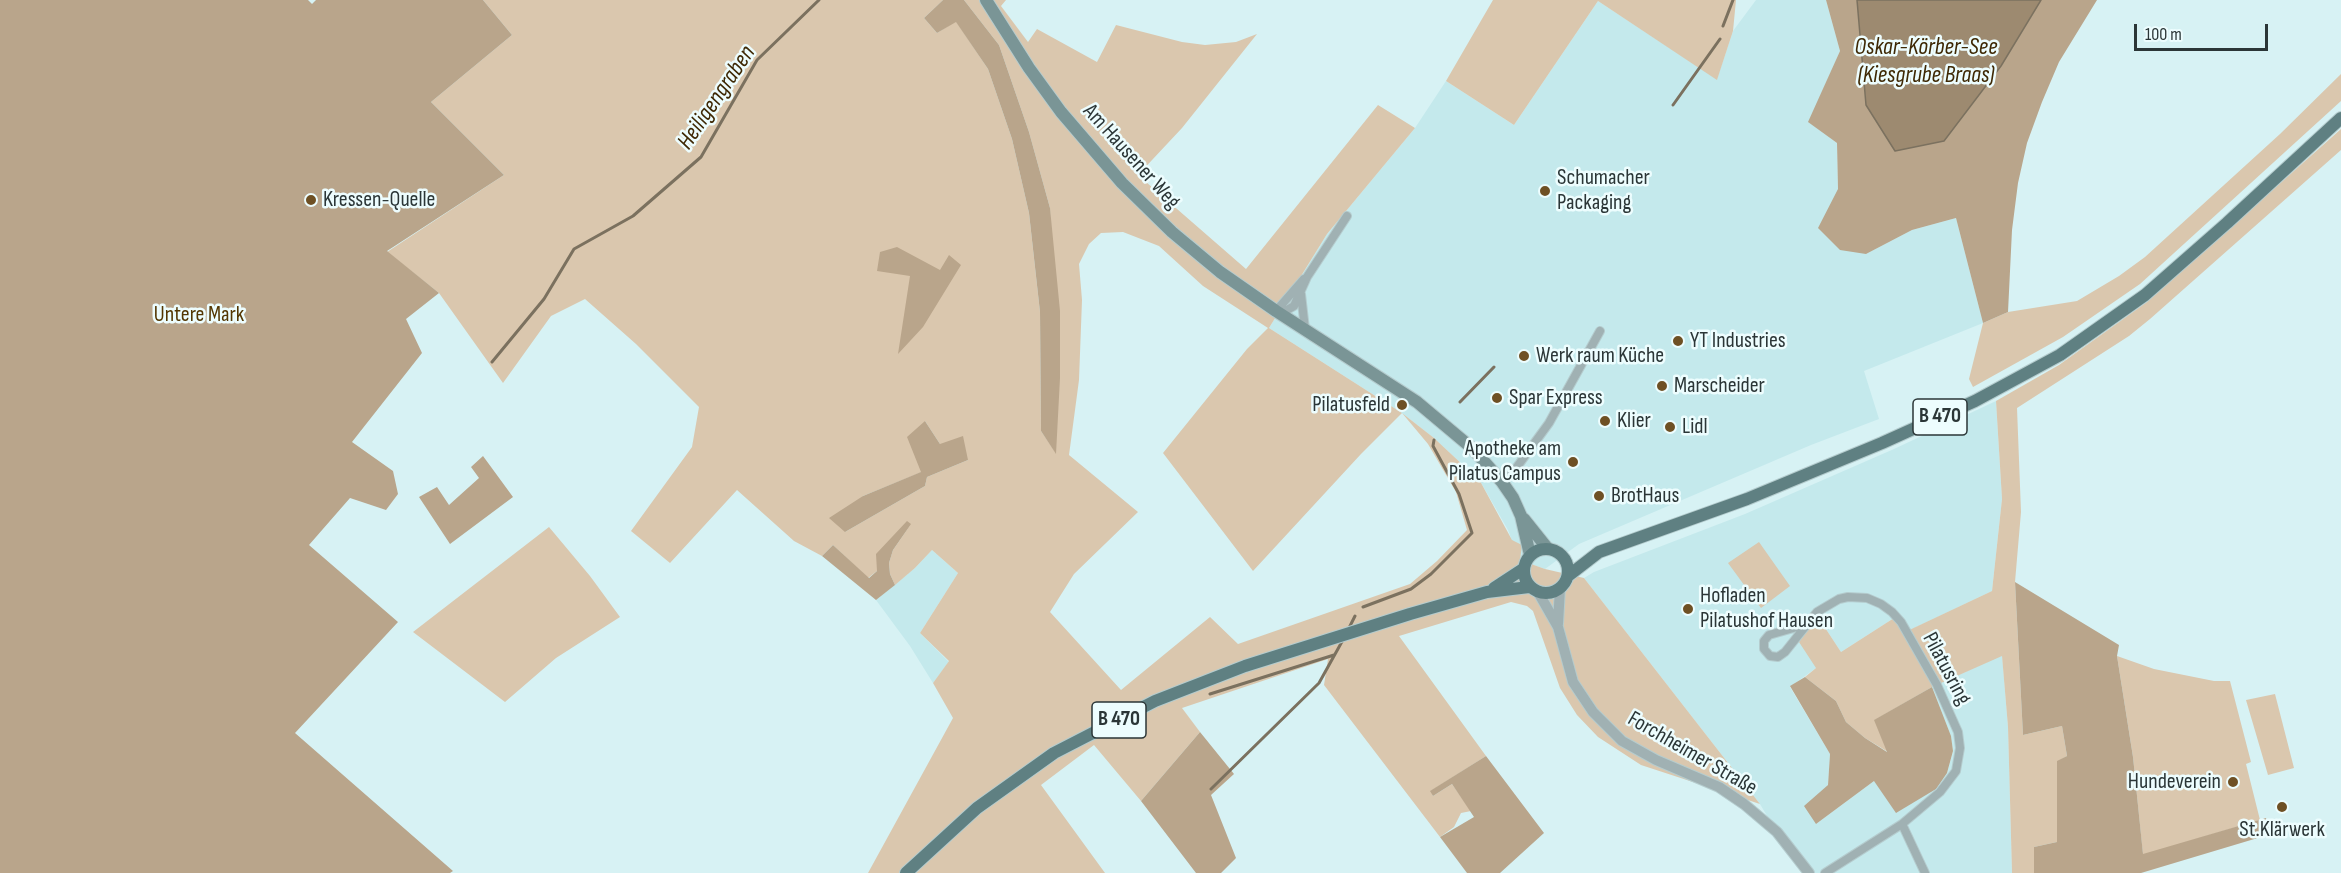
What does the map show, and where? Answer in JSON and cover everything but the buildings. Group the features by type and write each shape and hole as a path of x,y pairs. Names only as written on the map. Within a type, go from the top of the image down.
{"main road":[{"name":"Am Hausener Weg","path":"986,0 1029,68 1061,112 1122,183 1172,232 1220,272 1278,313 1433,414 1473,449 1502,482 1521,516"},
{"name":"B 470","path":"1562,555 1599,552 1747,499 1930,422 2018,379 2060,355 2145,295 2341,118"},
{"path":"1521,516 1548,549 1562,555 1566,561 1568,576 1560,588 1546,594 1534,590 1524,576 1523,569 1530,555 1535,551 1548,549"},
{"path":"1521,516 1530,555"},
{"name":"B 470","path":"1568,576 1599,552"},
{"name":"B 470","path":"1487,592 1523,569"},
{"name":"B 470","path":"906,873 977,808 1054,753 1155,701 1245,666 1487,592 1534,590"}],"street":[{"path":"1278,313 1307,277 1347,216"},
{"path":"1278,313 1294,306 1307,277"},
{"path":"1302,291 1301,304 1305,329"},
{"path":"1502,482 1514,471 1549,423 1600,331"},
{"path":"1558,627 1560,588"},
{"path":"1534,590 1558,627"},
{"name":"Pilatusring","path":"1804,625 1769,635 1764,641 1764,649 1770,656 1778,657 1785,652 1816,612 1839,599 1867,598 1892,612 1901,622 1937,685 1958,732 1960,748 1956,771 1940,792 1902,824 1825,873"},
{"name":"Forchheimer Straße","path":"1558,627 1573,682 1593,712 1622,741 1656,760 1719,787 1744,804 1778,832 1809,873"},
{"path":"1902,824 1925,873"}],"shaded area":[{"path":"483,0 943,0 924,18 937,33 956,21 988,69 1012,139 1029,213 1040,312 1041,431 1056,453 1050,208 1029,132 999,45 964,0 1006,0 1001,6 1028,42 1037,29 1097,62 1116,25 1182,42 1205,45 1236,42 1257,34 1182,128 1138,175 1246,269 1378,105 1415,128 1327,234 1269,328 1402,413 1434,438 1480,481 1512,540 1522,545 1520,560 1545,569 1584,578 1760,804 1641,765 1598,737 1577,715 1560,688 1533,611 1527,606 1511,602 1399,636 1486,756 1431,791 1433,796 1452,784 1471,811 1461,813 1454,827 1440,837 1324,685 1328,659 1182,708 1200,732 1141,801 1094,745 1041,785 1105,873 868,873 953,718 933,683 949,661 920,633 958,573 932,550 895,585 890,574 889,563 893,550 911,524 877,571 868,578 833,545 822,556 794,541 737,490 670,563 631,531 692,447 699,407 636,344 585,299 551,316 503,383 439,293 387,252 504,175 431,102 512,35","holes":["1123,232 1159,246 1203,286 1268,328 1247,349 1163,453 1253,571 1402,413 1428,444 1456,492 1467,530 1437,561 1410,584 1238,644 1210,617 1121,690 1050,612 1074,574 1138,512 1069,455 1079,380 1082,300 1079,264 1089,244 1101,233","925,421 940,444 968,460 927,477 925,486 845,532 863,496 922,472"]},
{"path":"1493,0 1736,0 1733,31 1717,80 1598,1 1514,125 1446,81"},
{"name":"Pilatusfeld","path":"1756,0 1826,0 1840,51 1809,122 1837,143 1838,189 1866,254 1912,230 1956,218 1983,323 1864,371 1879,419 1811,445 1579,544 1545,569 1519,560 1508,530 1480,481 1434,438 1402,413 1269,328 1327,234 1415,128 1446,81 1514,125 1598,1 1717,79 1733,31"},
{"path":"2341,74 2341,101 2140,284 2063,337 1973,387 1969,379 1983,323 2008,312 2077,301 2119,276 2145,257 2280,134"},
{"path":"2341,129 2341,150 2150,319 2129,336 2017,408 2021,512 2015,582 2023,735 2062,726 2067,756 2057,762 2057,842 2034,847 2034,873 2012,873 2008,727 2002,656 1932,687 1875,720 1888,752 1865,738 1846,722 1836,701 1805,677 1816,668 1799,642 1818,617 1841,652 1894,618 1903,633 1992,591 2002,499 1996,401 2059,365 2147,302"},
{"path":"1996,401 2002,499 1992,591 1902,634 1894,618 1841,652 1818,617 1816,668 1790,687 1830,754 1828,785 1816,824 1874,781 1947,773 1953,752 1951,736 1932,687 2002,655 2008,727 2012,873 1807,873 1777,833 1760,804 1584,578 1594,572 1745,514 1894,449"},
{"path":"549,527 590,576 620,617 556,658 505,702 413,632"},
{"path":"1759,542 1790,586 1761,608 1728,563"},
{"path":"932,550 958,573 920,633 949,662 933,683 910,646 876,600 915,568"},
{"path":"2117,656 2154,669 2214,681 2230,681 2251,762 2246,764 2260,820 2143,855 2133,757"},
{"path":"2275,694 2294,768 2268,775 2246,700"}],"green space":[{"name":"Untere Mark","path":"0,0 308,0 312,4 316,0 483,0 512,35 431,102 504,175 387,251 439,293 406,319 422,353 352,442 393,471 398,494 386,510 350,498 309,545 398,622 295,733 453,871 450,873 0,873"},
{"path":"943,0 964,0 999,45 1029,132 1050,208 1060,311 1060,378 1056,454 1041,431 1040,312 1029,213 1012,139 988,69 956,22 937,33 924,18"},
{"path":"1826,0 1857,0 1866,105 2001,66 2041,0 2097,0 2059,62 2027,143 2018,183 2012,230 2008,312 1983,323 1956,218 1912,230 1866,254 1840,250 1818,228 1838,189 1837,143 1808,122 1840,51"},
{"path":"897,247 940,270 949,255 961,265 923,327 898,354 910,276 877,271 880,252"},
{"path":"925,421 940,444 963,436 968,460 927,477 925,486 845,532 829,518 863,496 921,472 907,437"},
{"path":"483,456 513,497 450,544 419,497 437,487 449,505 479,478 471,467"},
{"path":"907,521 911,524 893,550 889,563 890,574 895,585 876,600 822,556 833,545 869,578 877,571 876,554"},
{"path":"2015,582 2119,645 2117,656 2133,757 2143,854 2266,818 2271,834 2141,873 2034,873 2034,847 2057,842 2057,761 2067,756 2062,726 2023,735"},
{"path":"1805,677 1836,701 1846,722 1887,752 1874,720 1932,687 1951,736 1953,751 1947,773 1936,789 1896,813 1874,781 1816,824 1804,806 1828,785 1830,754 1790,686"},
{"path":"1200,732 1234,774 1211,795 1236,858 1221,873 1196,873 1141,801"},
{"path":"1486,756 1544,833 1500,873 1467,873 1440,837 1474,817 1452,784 1433,796 1430,791"}],"water":[{"name":"Oskar-Körber-See (Kiesgrube Braas)","path":"1857,0 2041,0 2001,66 1944,141 1895,151 1866,105"}],"waterway":[{"name":"Heiligengraben","path":"492,362 544,299 574,249 633,216 701,157 757,60 819,0"},
{"path":"1723,26 1733,0"},
{"path":"1673,105 1720,39"},
{"path":"1460,402 1494,367"},
{"path":"1363,607 1411,589 1431,574 1472,533 1459,494 1433,446 1434,440"},
{"path":"1348,630 1355,616"},
{"path":"1211,789 1319,683 1344,638"},
{"path":"1210,694 1334,655"}],"place":[{"name":"Schumacher Packaging","path":"1545,191"},
{"name":"Kressen-Quelle","path":"311,200"},
{"name":"YT Industries","path":"1678,341"},
{"name":"Werk raum Küche","path":"1524,356"},
{"name":"Marscheider","path":"1662,386"},
{"name":"Spar Express","path":"1497,398"},
{"name":"Pilatusfeld","path":"1402,405"},
{"name":"Klier","path":"1605,421"},
{"name":"Lidl","path":"1670,427"},
{"name":"Apotheke am Pilatus Campus","path":"1573,462"},
{"name":"BrotHaus","path":"1599,496"},
{"name":"Hofladen Pilatushof Hausen","path":"1688,609"},
{"name":"Hundeverein","path":"2233,782"},
{"name":"St.Klärwerk","path":"2282,807"}]}
